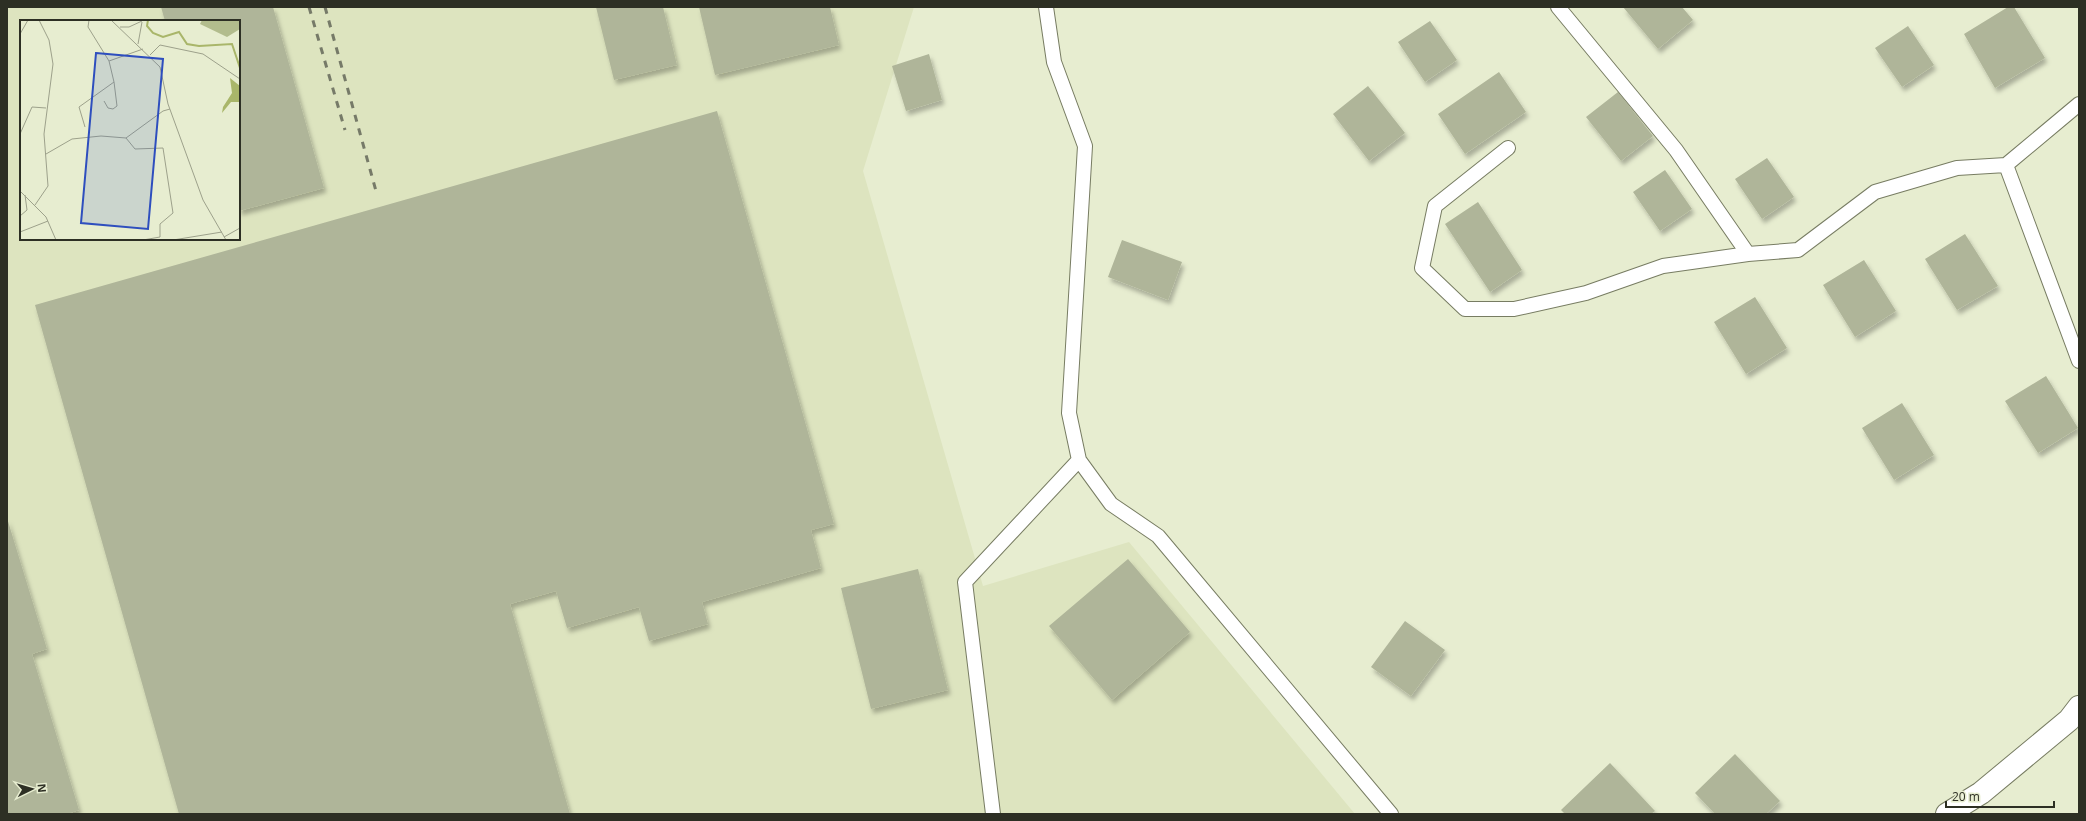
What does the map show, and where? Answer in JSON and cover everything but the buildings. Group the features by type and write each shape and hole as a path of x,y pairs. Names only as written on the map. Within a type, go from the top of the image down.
{"street":[{"path":"1947,814 1981,793 2069,720 2079,707"}],"lane":[{"path":"1046,7 1054,62 1085,146 1069,413 1079,460 1111,504 1158,536 1391,814"},
{"path":"1558,7 1676,150 1748,254"},
{"path":"1508,148 1435,206 1422,268 1465,309 1514,309 1586,293 1663,266 1748,254 1798,250 1875,192 1957,168 2006,165 2079,104"},
{"path":"2006,165 2079,361"},
{"path":"993,814 965,582 1079,460"}],"shaded area":[{"path":"7,7 914,7 863,171 983,586 1129,542 1355,814 7,814"}],"railway":[{"path":"309,7 345,130"},
{"path":"325,7 376,191"}]}
